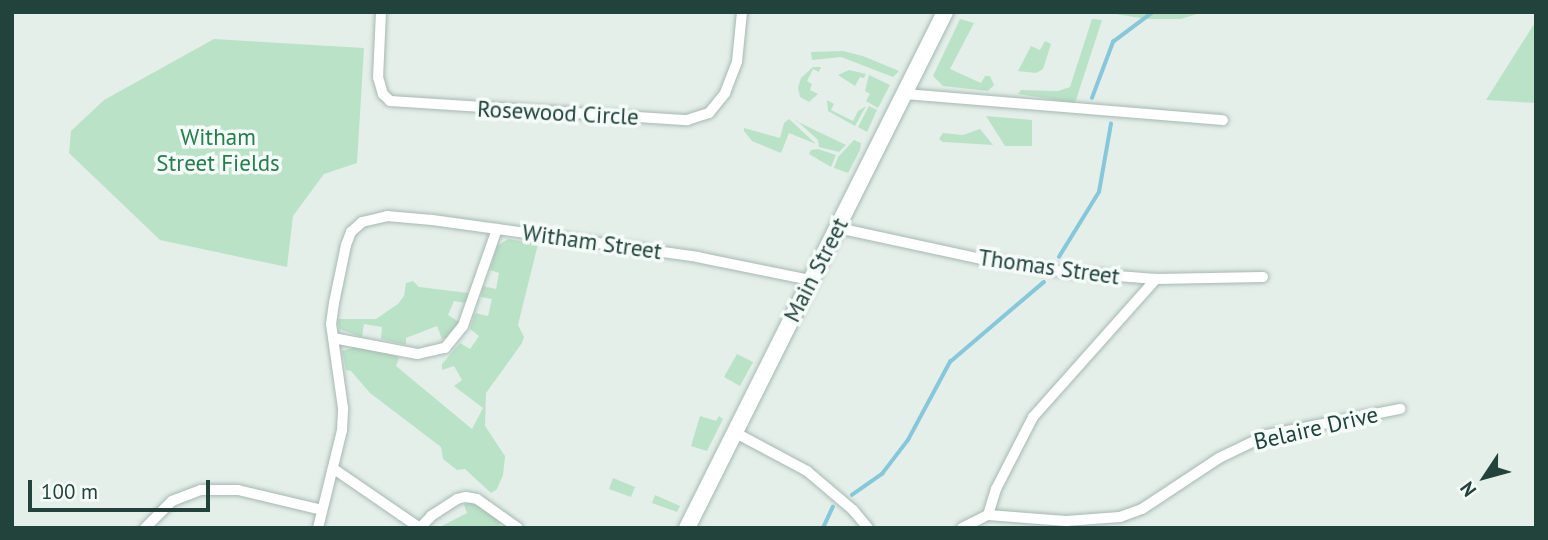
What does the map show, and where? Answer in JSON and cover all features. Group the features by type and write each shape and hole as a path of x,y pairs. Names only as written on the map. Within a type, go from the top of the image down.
{"main road":[{"name":"Main Street","path":"688,528 945,12"}],"street":[{"name":"Rosewood Circle","path":"382,12 378,76 383,94 390,101 687,120 709,113 725,93 737,62 742,12"},
{"path":"905,94 1223,120"},
{"name":"Witham Street","path":"333,338 334,303 346,245 355,227 372,218 422,219 697,257 810,280"},
{"name":"Thomas Street","path":"838,228 1035,268 1156,279 1263,277"},
{"path":"318,528 334,469 343,408 333,338 418,354 445,348 463,326 497,229"},
{"path":"962,528 988,515 996,489 1033,418 1156,279"},
{"name":"Belaire Drive","path":"988,515 1066,521 1120,517 1142,509 1189,481 1219,458 1267,435 1400,408"},
{"path":"734,432 807,471 853,510 868,528"},
{"path":"334,469 420,528 431,516 457,499 466,497 477,499 518,528"},
{"path":"145,528 172,501 201,489 237,490 322,510"}],"green space":[{"path":"1103,12 1203,12 1181,19 1147,19"},
{"path":"960,19 974,23 950,69 981,83 985,76 990,76 994,85 988,91 943,86 933,76"},
{"path":"1092,19 1102,20 1075,103 1018,94 1021,90 1058,91 1070,87"},
{"path":"1536,21 1536,103 1486,100"},
{"name":"Witham Street Fields","path":"214,39 364,48 357,163 324,174 293,216 287,267 160,240 69,153 71,131 104,100"},
{"path":"1045,41 1051,44 1043,69 1036,73 1018,71 1031,46 1040,50"},
{"path":"843,51 899,71 893,77 841,57 812,60 811,52"},
{"path":"813,67 821,67 819,72 813,69 807,81 812,84 810,90 818,94 809,102 800,97 798,88 801,78"},
{"path":"849,70 866,74 864,78 860,77 855,86 838,75"},
{"path":"869,75 890,85 878,108 866,101 870,94 865,91"},
{"path":"827,100 834,104 831,110 853,121 858,111 866,106 855,126 828,111"},
{"path":"869,106 877,110 867,132 858,127"},
{"path":"986,116 1032,120 1032,146 1005,146"},
{"path":"789,119 816,144 789,133 781,153 752,141 744,131 744,128 780,138 784,123"},
{"path":"798,122 846,145 839,152 819,147 818,140"},
{"path":"980,129 993,145 943,142 939,139 943,133 963,135"},
{"path":"854,140 861,143 860,150 848,173 834,168 838,157"},
{"path":"818,149 836,155 831,167 809,154 811,150"},
{"path":"508,239 538,244 518,325 524,337 522,343 486,393 485,426 505,456 503,475 497,489 491,493 465,469 457,470 443,459 441,447 370,393 351,371 346,370 342,351 356,347 396,356 399,358 396,366 472,429 483,408 454,386 462,380 454,366 442,370 442,364 460,343 470,349 479,336 470,329 475,313 488,316 492,299 481,297 483,286 496,289 499,273 490,270 497,246"},
{"path":"413,281 419,287 469,293 465,303 454,301 448,315 459,322 446,338 442,339 437,326 406,338 406,344 381,339 382,327 364,324 362,337 339,329 338,319 376,319 398,304 404,296 406,283"},
{"path":"737,354 753,362 740,386 724,377"},
{"path":"700,416 716,421 719,416 723,419 707,451 691,446"},
{"path":"613,478 635,487 631,497 609,489"},
{"path":"655,495 680,506 677,512 652,503"},
{"path":"471,502 503,520 499,524 501,528 438,528 467,513 464,505"}],"waterway":[{"path":"1092,98 1113,42 1153,12"},
{"path":"1059,257 1099,192 1111,124"},
{"path":"852,495 882,474 908,440 950,362 1044,282"},
{"path":"823,528 833,507"}]}
